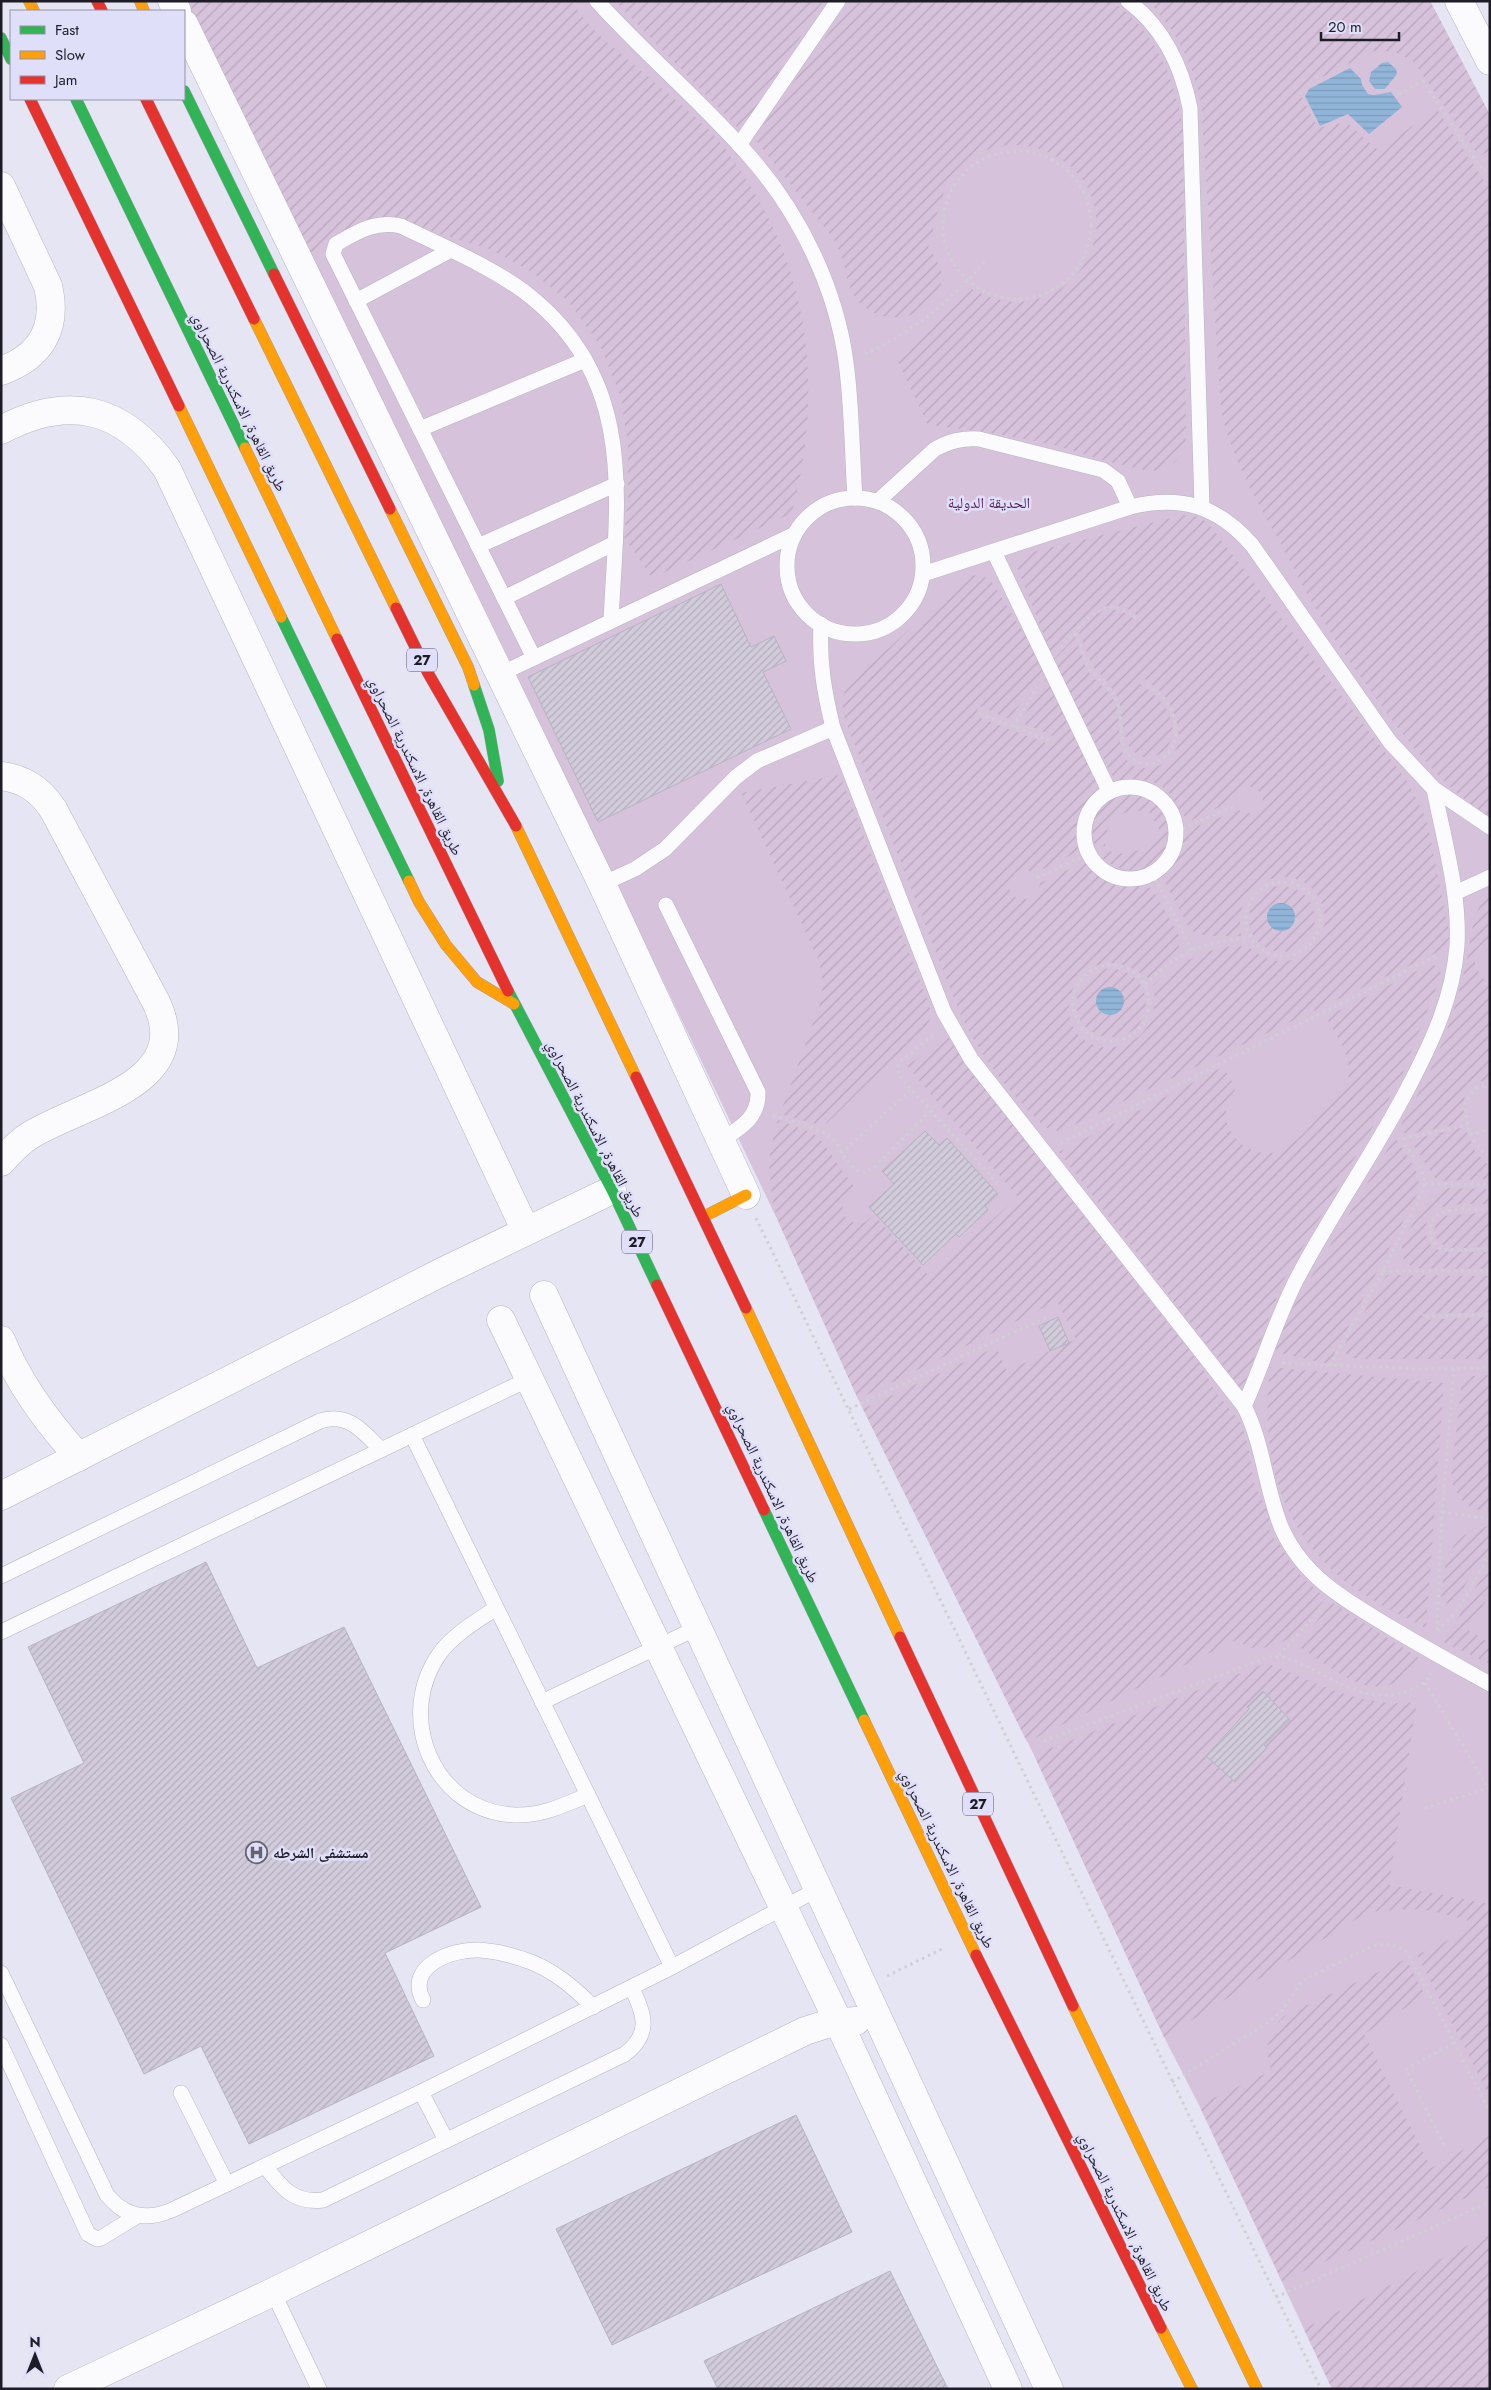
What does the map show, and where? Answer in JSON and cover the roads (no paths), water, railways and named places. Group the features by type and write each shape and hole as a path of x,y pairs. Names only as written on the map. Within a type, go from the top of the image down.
{"highway":[{"path":"1,38 10,57"},
{"path":"185,93 468,667 489,730 500,795"},
{"path":"30,100 419,902 446,945 477,982 514,1004"},
{"name":"طريق القاهرة, الاسكندرية الصحراوي","path":"76,100 514,1004 612,1190 967,1937 1192,2389"},
{"name":"27","path":"146,100 428,673 448,710 500,795 704,1217 1053,1964 1258,2389"},
{"path":"704,1217 746,1195"}],"street":[{"path":"1459,1 1490,61"},
{"path":"185,26 602,884 746,1195"},
{"path":"1,186 48,286 51,300 48,330 42,343 20,363 1,371"},
{"path":"1,430 23,418 46,411 70,409 93,412 116,420 136,433 153,450 167,469 526,1231"},
{"path":"1,776 29,784 43,795 53,809 161,1012 164,1036 158,1059 143,1078 29,1136 11,1150 1,1162"},
{"path":"1,1496 526,1231 612,1190"},
{"path":"544,1295 1049,2389"},
{"path":"501,1320 839,2022 1008,2389"},
{"path":"1,1340 20,1378 37,1406 79,1456"},
{"path":"68,2389 273,2292 805,2032 839,2022 877,2018"}],"lane":[{"path":"597,1 739,145 776,190 814,256 838,325 846,362 855,498"},
{"path":"739,145 838,1"},
{"path":"1128,1 1148,18 1171,51 1180,69 1190,108 1202,507"},
{"path":"534,658 333,254 336,244 367,228 387,223 401,226 451,250 507,281 530,297 557,323 585,360 598,385 614,438 617,484 611,620"},
{"path":"356,301 451,250"},
{"path":"420,429 585,360"},
{"path":"878,501 935,449 967,438 978,439 1103,470 1118,481 1130,507"},
{"path":"478,546 617,484"},
{"path":"855,498 878,501 904,517 920,543 924,559 920,588 904,614 879,630 849,633 821,624 809,616 792,591 787,562 795,534 806,519 820,508 837,500 855,498"},
{"path":"923,574 1150,502 1170,501 1202,507 1225,519 1240,531 1390,742 1434,789 1490,827"},
{"path":"500,674 795,534"},
{"path":"504,598 615,543"},
{"path":"994,552 1110,791"},
{"path":"821,624 820,655 822,683 833,728 949,1022 985,1079 1244,1406 1256,1434 1265,1480 1283,1531 1307,1568 1335,1594 1490,1684"},
{"path":"602,884 634,869 665,849 736,777 757,761 833,728"},
{"path":"1127,786 1145,789 1161,798 1172,813 1176,831 1174,848 1166,862 1152,873 1138,878 1123,879 1110,874 1097,865 1088,853 1084,839 1084,825 1089,811 1098,800 1110,791 1127,786"},
{"path":"1244,1406 1264,1362 1286,1302 1299,1274 1389,1126 1436,1035 1453,978 1457,946 1455,893 1434,789"},
{"path":"1455,893 1490,876"},
{"path":"666,906 755,1083 758,1102 756,1111 746,1124 720,1141"},
{"path":"1,1632 528,1379"},
{"path":"1,1576 328,1418 346,1419 362,1429 382,1450"},
{"path":"412,1435 672,1967"},
{"path":"496,1608 452,1639 432,1666 425,1681 421,1698 420,1722 432,1762 453,1789 482,1807 498,1812 523,1815 548,1811 588,1795"},
{"path":"542,1702 697,1628"},
{"path":"1,1973 107,2195 115,2205 125,2212 137,2216 161,2215 421,2092 632,1988 818,1889"},
{"path":"423,2000 418,1987 418,1980 426,1968 451,1954 479,1950 512,1956 549,1970 565,1981 593,2007"},
{"path":"264,2166 280,2185 292,2195 315,2201 330,2197 625,2054 640,2038 644,2027 643,2015 632,1988"},
{"path":"1,2045 88,2234 96,2239 101,2238 137,2216"},
{"path":"421,2092 446,2140"},
{"path":"181,2093 227,2184"},
{"path":"273,2292 319,2389"}],"water":[{"path":"1388,62 1396,69 1397,74 1385,89 1375,89 1369,81 1371,72 1382,63"},
{"path":"1350,68 1361,79 1362,85 1368,94 1374,95 1391,92 1402,107 1369,134 1348,114 1320,126 1305,96 1309,89"},
{"path":"1281,903 1291,907 1295,917 1291,927 1281,931 1271,927 1267,917 1271,907"},
{"path":"1110,987 1120,991 1124,1001 1120,1011 1110,1015 1100,1011 1096,1001 1100,991"}],"place":[{"name":"مستشفى الشرطه","path":"257,1853"}],"park label":[{"name":"الحديقة الدولية","path":"989,503"}]}
